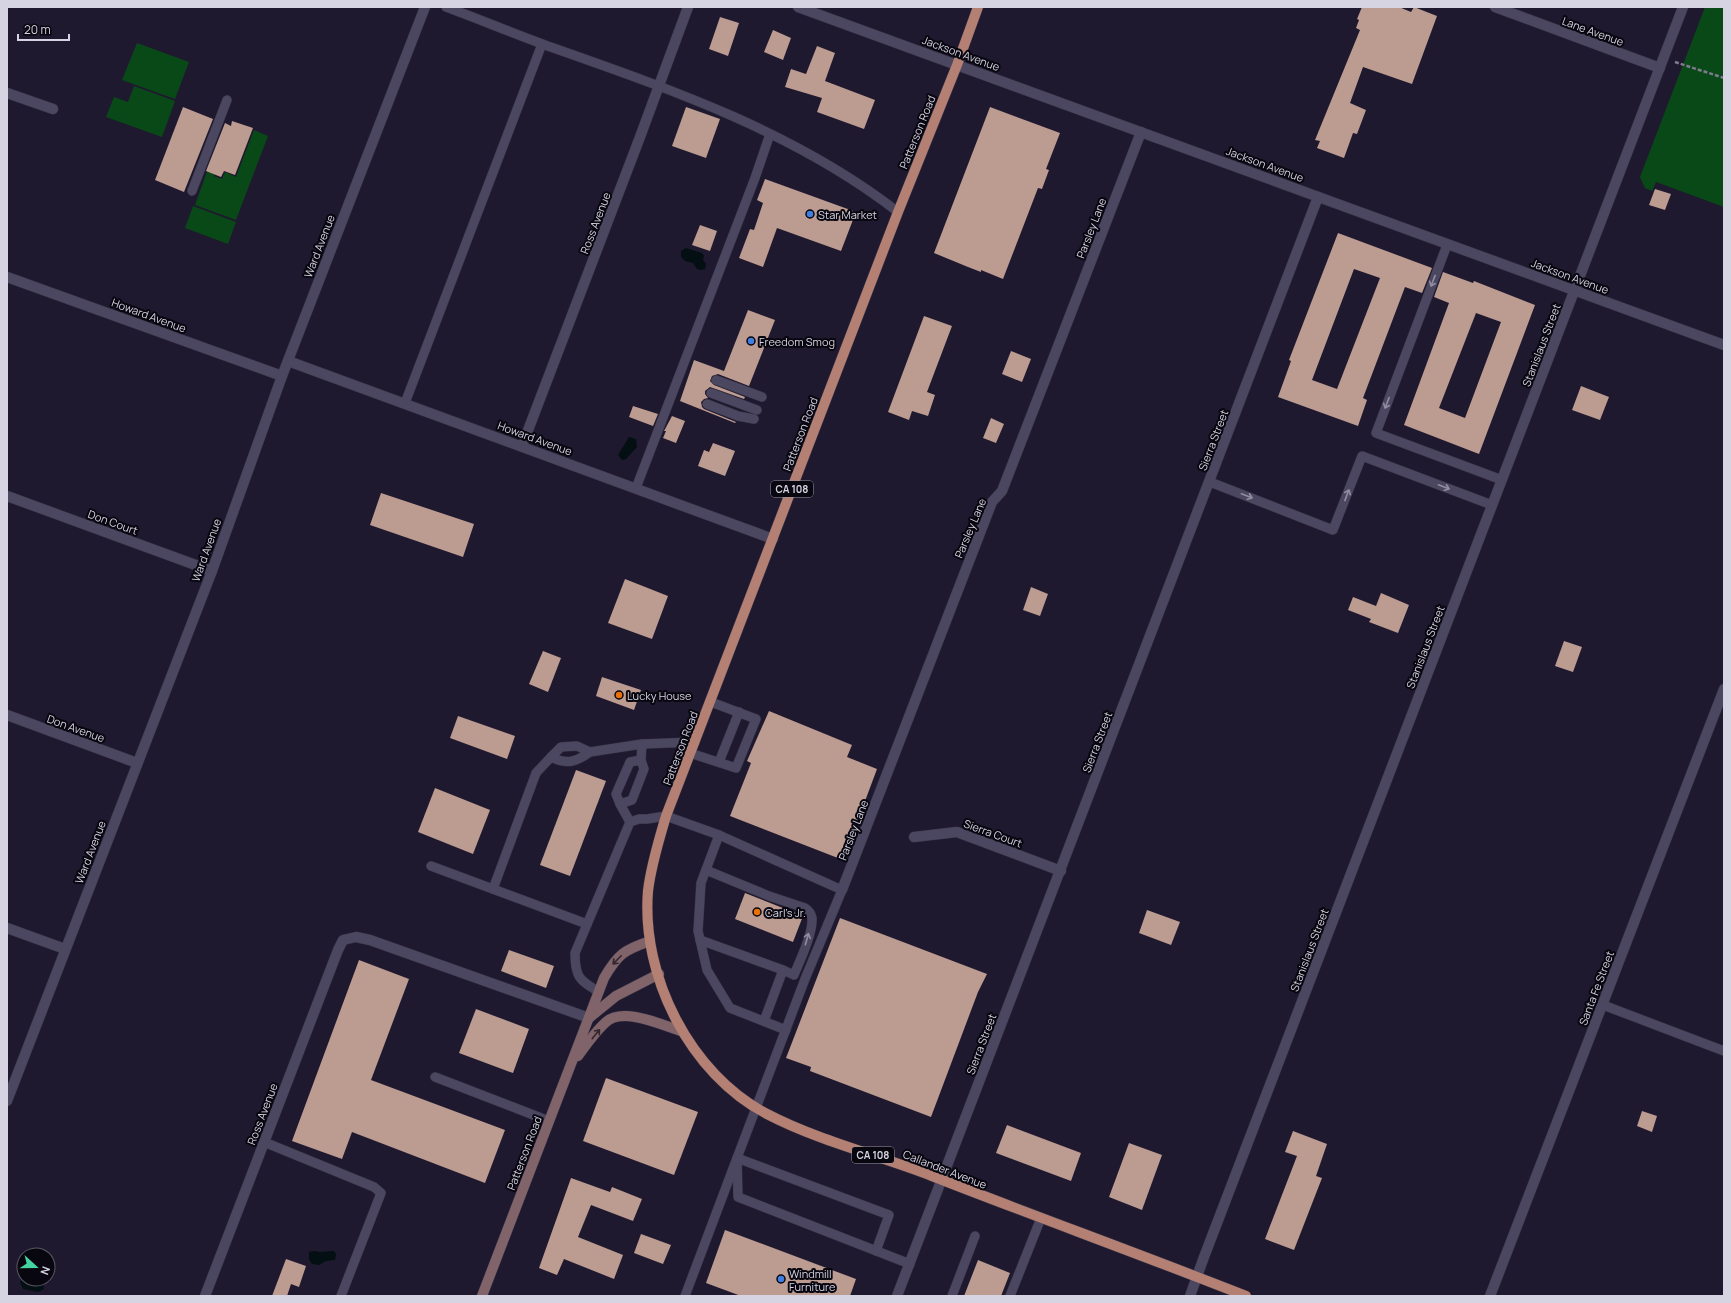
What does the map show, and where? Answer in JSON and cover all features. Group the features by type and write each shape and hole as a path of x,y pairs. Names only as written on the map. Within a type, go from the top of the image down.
{"main road":[{"name":"Patterson Road","path":"651,872 666,816 898,212 957,65 978,7"},
{"name":"Callander Avenue","path":"651,872 648,909 650,942 665,997 681,1031 698,1054 717,1076 745,1100 757,1108 799,1129 942,1180 1246,1296"},
{"name":"Patterson Road","path":"482,1296 604,978 614,960 631,948 650,942"},
{"name":"Patterson Road","path":"589,1018 616,996 658,974"},
{"path":"571,1064 606,1021 623,1015 637,1017 681,1031"}],"street":[{"name":"Ward Avenue","path":"7,1101 212,571 282,376 425,7"},
{"name":"Ross Avenue","path":"522,446 660,85 688,7"},
{"name":"Jackson Avenue","path":"798,7 1446,245 1724,345"},
{"name":"Lane Avenue","path":"1495,7 1660,68"},
{"name":"Stanislaus Street","path":"1190,1296 1683,7"},
{"path":"7,92 53,109"},
{"name":"Parsley Lane","path":"842,890 992,502 1002,491 1141,132"},
{"name":"Sierra Street","path":"898,1296 1318,197"},
{"name":"Howard Avenue","path":"7,277 282,376"},
{"name":"Howard Avenue","path":"288,361 773,539"},
{"name":"Don Court","path":"7,496 212,571"},
{"name":"Santa Fe Street","path":"1490,1296 1724,689"},
{"name":"Don Avenue","path":"7,715 137,763"},
{"name":"Sierra Court","path":"914,837 957,832 1061,871"},
{"path":"7,928 65,949"},
{"name":"Ross Avenue","path":"205,1296 343,940 356,937 370,940 589,1018"}],"lane":[{"path":"446,7 542,44 660,85 720,110 795,146 868,188 898,212"},
{"path":"405,403 542,44"},
{"path":"192,191 227,100"},
{"path":"636,488 755,178 770,134"},
{"path":"1446,245 1376,433 1502,480"},
{"path":"716,380 762,397"},
{"path":"707,404 738,416 756,414 711,393"},
{"path":"1210,482 1333,530 1362,456 1492,505"},
{"path":"690,753 736,768 756,719 710,702"},
{"path":"718,762 739,712"},
{"path":"551,757 561,762 578,761 590,752 642,744 695,742"},
{"path":"620,804 632,800 644,769 641,760 642,744"},
{"path":"493,889 536,773 560,747 577,746 590,752"},
{"path":"630,822 616,794 630,762 641,760"},
{"path":"599,992 581,981 575,966 575,953 630,822 639,819 666,816 719,835 842,890 805,979 685,1296"},
{"path":"719,835 701,883 698,931 707,970 730,1008 786,1030"},
{"path":"431,866 587,924"},
{"path":"700,940 794,975 809,933 812,918 810,911 805,908 769,896 706,870"},
{"path":"764,1021 783,970"},
{"path":"1603,1005 1724,1051"},
{"path":"435,1077 549,1121"},
{"path":"264,1142 374,1187 381,1193 341,1296"},
{"path":"737,1158 889,1215 876,1251"},
{"path":"737,1158 738,1197 910,1264"},
{"path":"1010,1296 1041,1218"},
{"path":"952,1296 975,1236"}],"path":[{"path":"1664,58 1724,78"}],"green space":[{"path":"1705,7 1724,7 1724,207 1656,182 1652,191 1645,188 1640,177"},
{"path":"137,43 189,62 175,99 122,80"},
{"path":"134,86 175,101 162,137 106,117 114,97 128,102"},
{"path":"254,130 268,136 236,220 195,205 209,166 217,169 214,176 222,179 225,172 236,177"},
{"path":"193,206 236,222 228,244 185,228"}],"shaded area":[{"path":"686,248 702,253 704,256 703,260 706,264 705,269 697,269 693,263 685,261 681,257 681,251"},
{"path":"629,437 636,439 637,447 626,459 622,460 618,455"},
{"path":"334,1251 336,1254 335,1260 326,1261 319,1265 312,1264 309,1259 309,1252"},
{"path":"22,1287 44,1287 44,1289 38,1292 23,1289"}],"building":[{"path":"1362,7 1399,7 1411,12 1414,7 1437,16 1412,84 1363,67 1350,103 1366,110 1357,134 1353,133 1344,158 1317,148 1320,141 1315,140 1360,30 1356,28 1359,20 1357,19"},
{"path":"720,17 739,23 728,56 709,49"},
{"path":"773,30 791,38 783,60 764,52"},
{"path":"817,46 835,53 825,81 875,100 864,129 817,112 822,98 785,87 791,69 806,74"},
{"path":"183,107 213,119 184,192 155,180"},
{"path":"686,107 720,119 706,158 672,146"},
{"path":"990,107 1060,133 1046,169 1049,170 1042,189 1038,188 1003,279 981,270 981,272 934,253"},
{"path":"232,121 253,128 235,175 224,171 221,177 206,171 225,123 231,126"},
{"name":"Star Market","path":"765,179 856,212 841,251 777,228 763,267 739,258 750,229 754,230 763,203 757,200"},
{"path":"1655,189 1671,194 1665,210 1649,205"},
{"path":"700,225 717,231 710,251 692,245"},
{"path":"1338,233 1432,268 1422,293 1405,287 1363,398 1367,400 1358,426 1278,397 1291,361 1289,360","holes":["1354,269 1380,278 1337,389 1312,380"]},
{"path":"1443,272 1473,283 1474,281 1535,305 1479,454 1404,425 1449,303 1434,297","holes":["1476,313 1501,322 1465,418 1439,408"]},
{"path":"748,310 775,320 749,386 718,374 712,376 710,381 714,385 745,397 744,399 710,387 705,391 708,398 701,402 704,409 736,422 735,423 680,401 694,360 724,371"},
{"path":"924,316 952,326 927,392 935,395 928,416 912,411 909,420 888,412"},
{"path":"1011,351 1031,359 1022,382 1002,374"},
{"path":"1581,386 1609,397 1600,420 1572,410"},
{"path":"633,406 658,414 653,426 629,417"},
{"path":"672,416 685,421 676,443 663,438 666,431 664,431"},
{"path":"991,418 1004,424 996,443 983,438"},
{"path":"713,443 735,451 725,476 698,466 704,450 709,452"},
{"path":"381,493 474,524 463,557 370,525"},
{"path":"625,579 668,596 652,639 608,623"},
{"path":"1031,587 1048,594 1040,616 1023,610"},
{"path":"1381,593 1409,605 1398,633 1369,622 1371,619 1348,610 1353,597 1376,606"},
{"path":"1564,641 1582,647 1573,672 1555,666"},
{"path":"543,651 561,658 548,692 529,684"},
{"path":"602,677 641,690 634,710 596,696"},
{"path":"769,711 852,745 847,757 877,769 843,860 730,816 751,763 747,761"},
{"path":"458,716 515,736 507,759 450,738"},
{"path":"576,770 606,781 570,876 540,865"},
{"path":"435,788 490,810 473,854 418,832"},
{"path":"745,893 803,916 793,942 735,919"},
{"path":"1147,910 1180,922 1171,945 1139,933"},
{"path":"840,918 987,974 978,992 931,1117 810,1071 811,1067 786,1058"},
{"path":"509,950 554,966 546,988 501,971"},
{"path":"359,960 409,979 371,1080 505,1130 485,1183 352,1132 342,1159 292,1141"},
{"path":"476,1009 529,1029 513,1073 459,1053"},
{"path":"606,1078 698,1112 674,1175 583,1141"},
{"path":"1642,1111 1657,1116 1652,1132 1637,1126"},
{"path":"1007,1125 1081,1153 1071,1181 996,1153"},
{"path":"1293,1131 1327,1144 1316,1176 1322,1178 1294,1250 1265,1239 1297,1156 1285,1152"},
{"path":"1129,1143 1162,1155 1142,1210 1109,1197"},
{"path":"571,1178 610,1192 612,1187 642,1199 633,1221 591,1205 578,1237 623,1255 614,1279 564,1259 557,1275 539,1268"},
{"path":"725,1230 856,1279 850,1296 741,1296 706,1283"},
{"path":"641,1234 671,1245 663,1264 634,1253"},
{"path":"286,1259 306,1266 299,1287 291,1284 287,1296 272,1296"},
{"path":"978,1260 1010,1273 1001,1296 964,1296"}],"place":[{"name":"Star Market","path":"810,214"},
{"name":"Freedom Smog","path":"751,341"},
{"name":"Lucky House","path":"619,695"},
{"name":"Carl's Jr.","path":"757,912"},
{"name":"Windmill Furniture","path":"781,1279"}]}
